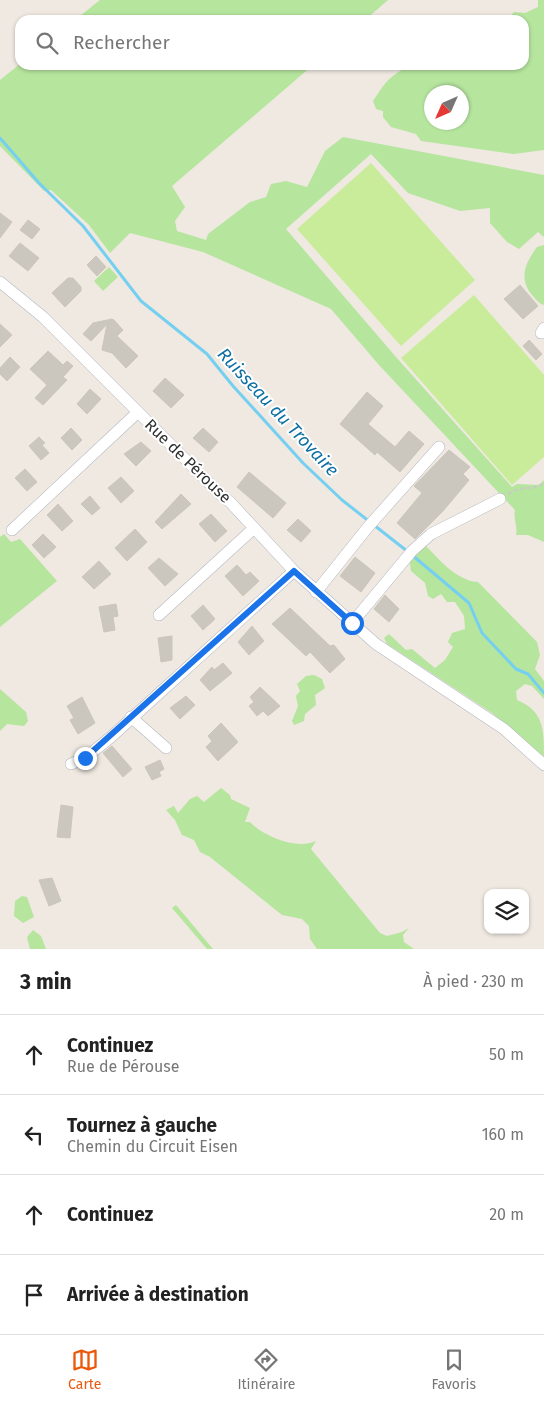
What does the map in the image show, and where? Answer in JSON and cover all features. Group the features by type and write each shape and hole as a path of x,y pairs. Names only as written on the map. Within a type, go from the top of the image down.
{"street":[{"name":"Rue de Pérouse","path":"0,282 43,317 230,502 253,529 316,592 373,641 504,728 544,765"},
{"path":"12,530 138,412"},
{"path":"316,592 371,524 439,447"},
{"path":"352,623 410,553 431,534 500,499"},
{"path":"159,616 253,529"},
{"path":"71,764 85,758 110,737 294,571"},
{"path":"131,717 166,748"}],"path":[{"path":"518,487 536,489 544,483"}],"green space":[{"path":"100,0 388,0 371,15 81,15"},
{"path":"538,0 544,0 544,150 514,154 421,141 416,134 391,127 383,117 383,111 376,109 373,101 385,83 402,70 529,70 529,15 512,15 514,12 525,13 538,7"},
{"path":"15,68 15,70 307,70 172,186 185,207 175,221 177,231 206,240 208,234 250,202 266,197 271,184 286,181 307,187 325,151 343,137 544,175 544,237 538,232 519,249 507,242 490,223 490,208 460,211 408,193 371,154 286,229 396,357 512,487 517,484 539,485 544,480 544,542 528,535 516,535 515,510 379,365 331,309 203,252 130,233 110,253 89,225 51,190 44,191 0,146 0,80"},
{"path":"371,163 475,280 401,346 297,229"},
{"path":"544,245 544,305 528,289 525,282 525,270 537,247"},
{"path":"109,267 118,277 103,291 94,281"},
{"path":"474,295 544,375 544,457 512,485 401,358"},
{"path":"4,534 11,542 20,539 57,581 0,627 0,537"},
{"path":"424,544 441,562 462,578 478,582 537,642 540,655 535,669 544,681 544,699 532,686 525,684 516,691 517,700 533,710 541,722 544,738 544,757 492,713 387,644 384,638 389,634 406,650 412,649 435,668 445,660 453,647 448,642 452,633 465,629 464,616 455,602 447,602 441,594 433,599 428,596 425,583 411,571 409,559"},
{"path":"314,675 322,679 325,688 315,695 316,705 305,714 304,721 294,725 292,721 298,706 296,696 300,691 297,684 306,676"},
{"path":"0,689 26,712 28,721 24,726 7,724 0,731"},
{"path":"221,788 230,795 231,799 250,808 245,822 250,822 264,833 290,843 300,844 316,841 311,849 380,933 387,936 409,928 403,935 404,942 414,949 317,949 310,939 309,926 302,919 282,915 210,857 200,852 194,840 182,835 175,820 166,810 174,806 178,813 190,799 197,796 204,802"},
{"path":"22,896 27,897 34,917 23,923 14,916 15,901"},
{"path":"176,905 213,949 207,949 172,908"},
{"path":"33,930 41,936 46,949 30,949 27,937"}],"building":[{"path":"0,213 12,222 0,238"},
{"path":"28,220 40,229 32,239 20,230"},
{"path":"20,243 39,258 28,271 9,256"},
{"path":"96,256 106,267 97,276 87,265"},
{"path":"68,278 73,278 81,287 81,291 65,307 52,293"},
{"path":"520,285 538,306 523,319 504,299"},
{"path":"112,319 91,341 83,334 93,323"},
{"path":"113,319 123,330 117,336 138,356 126,368 112,353 102,350 107,324"},
{"path":"0,324 12,335 0,347"},
{"path":"529,340 542,354 536,360 523,346"},
{"path":"48,351 63,365 67,361 73,366 63,377 67,380 43,405 35,398 47,385 30,369"},
{"path":"10,357 20,367 7,381 0,374 0,368"},
{"path":"165,378 184,395 171,408 153,391"},
{"path":"90,389 101,399 87,414 77,404"},
{"path":"367,392 383,406 368,424 395,447 409,431 424,444 400,472 377,452 375,455 340,424"},
{"path":"71,428 82,440 72,450 61,438"},
{"path":"203,428 218,442 209,452 193,438"},
{"path":"39,437 45,443 42,445 49,453 41,460 29,446"},
{"path":"141,442 151,451 136,466 124,454"},
{"path":"449,450 470,467 463,474 469,480 443,511 415,539 397,523 422,493 414,486"},
{"path":"25,469 37,482 27,491 15,478"},
{"path":"249,472 286,503 273,518 237,487"},
{"path":"121,477 134,491 121,503 108,488"},
{"path":"181,494 191,504 162,529 155,522"},
{"path":"90,496 100,508 92,515 81,504"},
{"path":"58,504 73,521 62,531 47,515"},
{"path":"211,514 227,531 215,542 199,524"},
{"path":"298,519 311,531 301,542 287,530"},
{"path":"135,529 147,542 127,561 115,548"},
{"path":"43,534 56,547 44,558 32,545"},
{"path":"355,557 375,573 361,592 340,576"},
{"path":"159,558 178,574 165,586 148,568"},
{"path":"99,561 111,574 94,589 82,577"},
{"path":"237,565 246,575 250,572 259,581 243,596 225,576"},
{"path":"385,595 399,609 389,622 374,609"},
{"path":"116,604 118,616 113,617 115,630 104,632 99,607"},
{"path":"203,605 215,619 203,630 191,616"},
{"path":"290,608 330,646 334,645 345,659 330,673 310,652 306,656 272,624"},
{"path":"252,626 264,641 249,655 238,642"},
{"path":"172,636 172,660 161,662 158,638"},
{"path":"223,663 232,673 210,691 200,680 212,667 214,670"},
{"path":"260,687 280,706 268,716 263,711 257,716 249,706 254,702 250,697"},
{"path":"186,696 195,705 180,719 170,708"},
{"path":"82,697 95,723 78,734 70,720 74,718 67,706"},
{"path":"221,723 238,742 218,761 206,747 212,741 208,736"},
{"path":"112,746 132,769 123,777 103,753"},
{"path":"160,760 164,769 159,772 161,776 152,780 145,767"},
{"path":"61,805 73,807 70,838 57,837"},
{"path":"52,878 61,901 49,906 39,880"}],"waterway":[{"name":"Ruisseau du Trovaire","path":"0,138 39,183 83,226 141,301 207,354 233,386 303,463 342,500 407,551"},
{"name":"Ruisseau du Trovaire","path":"412,555 469,603 482,633 516,669 528,674 544,693"}],"route":[{"path":"85,758 294,571 352,623"}]}
